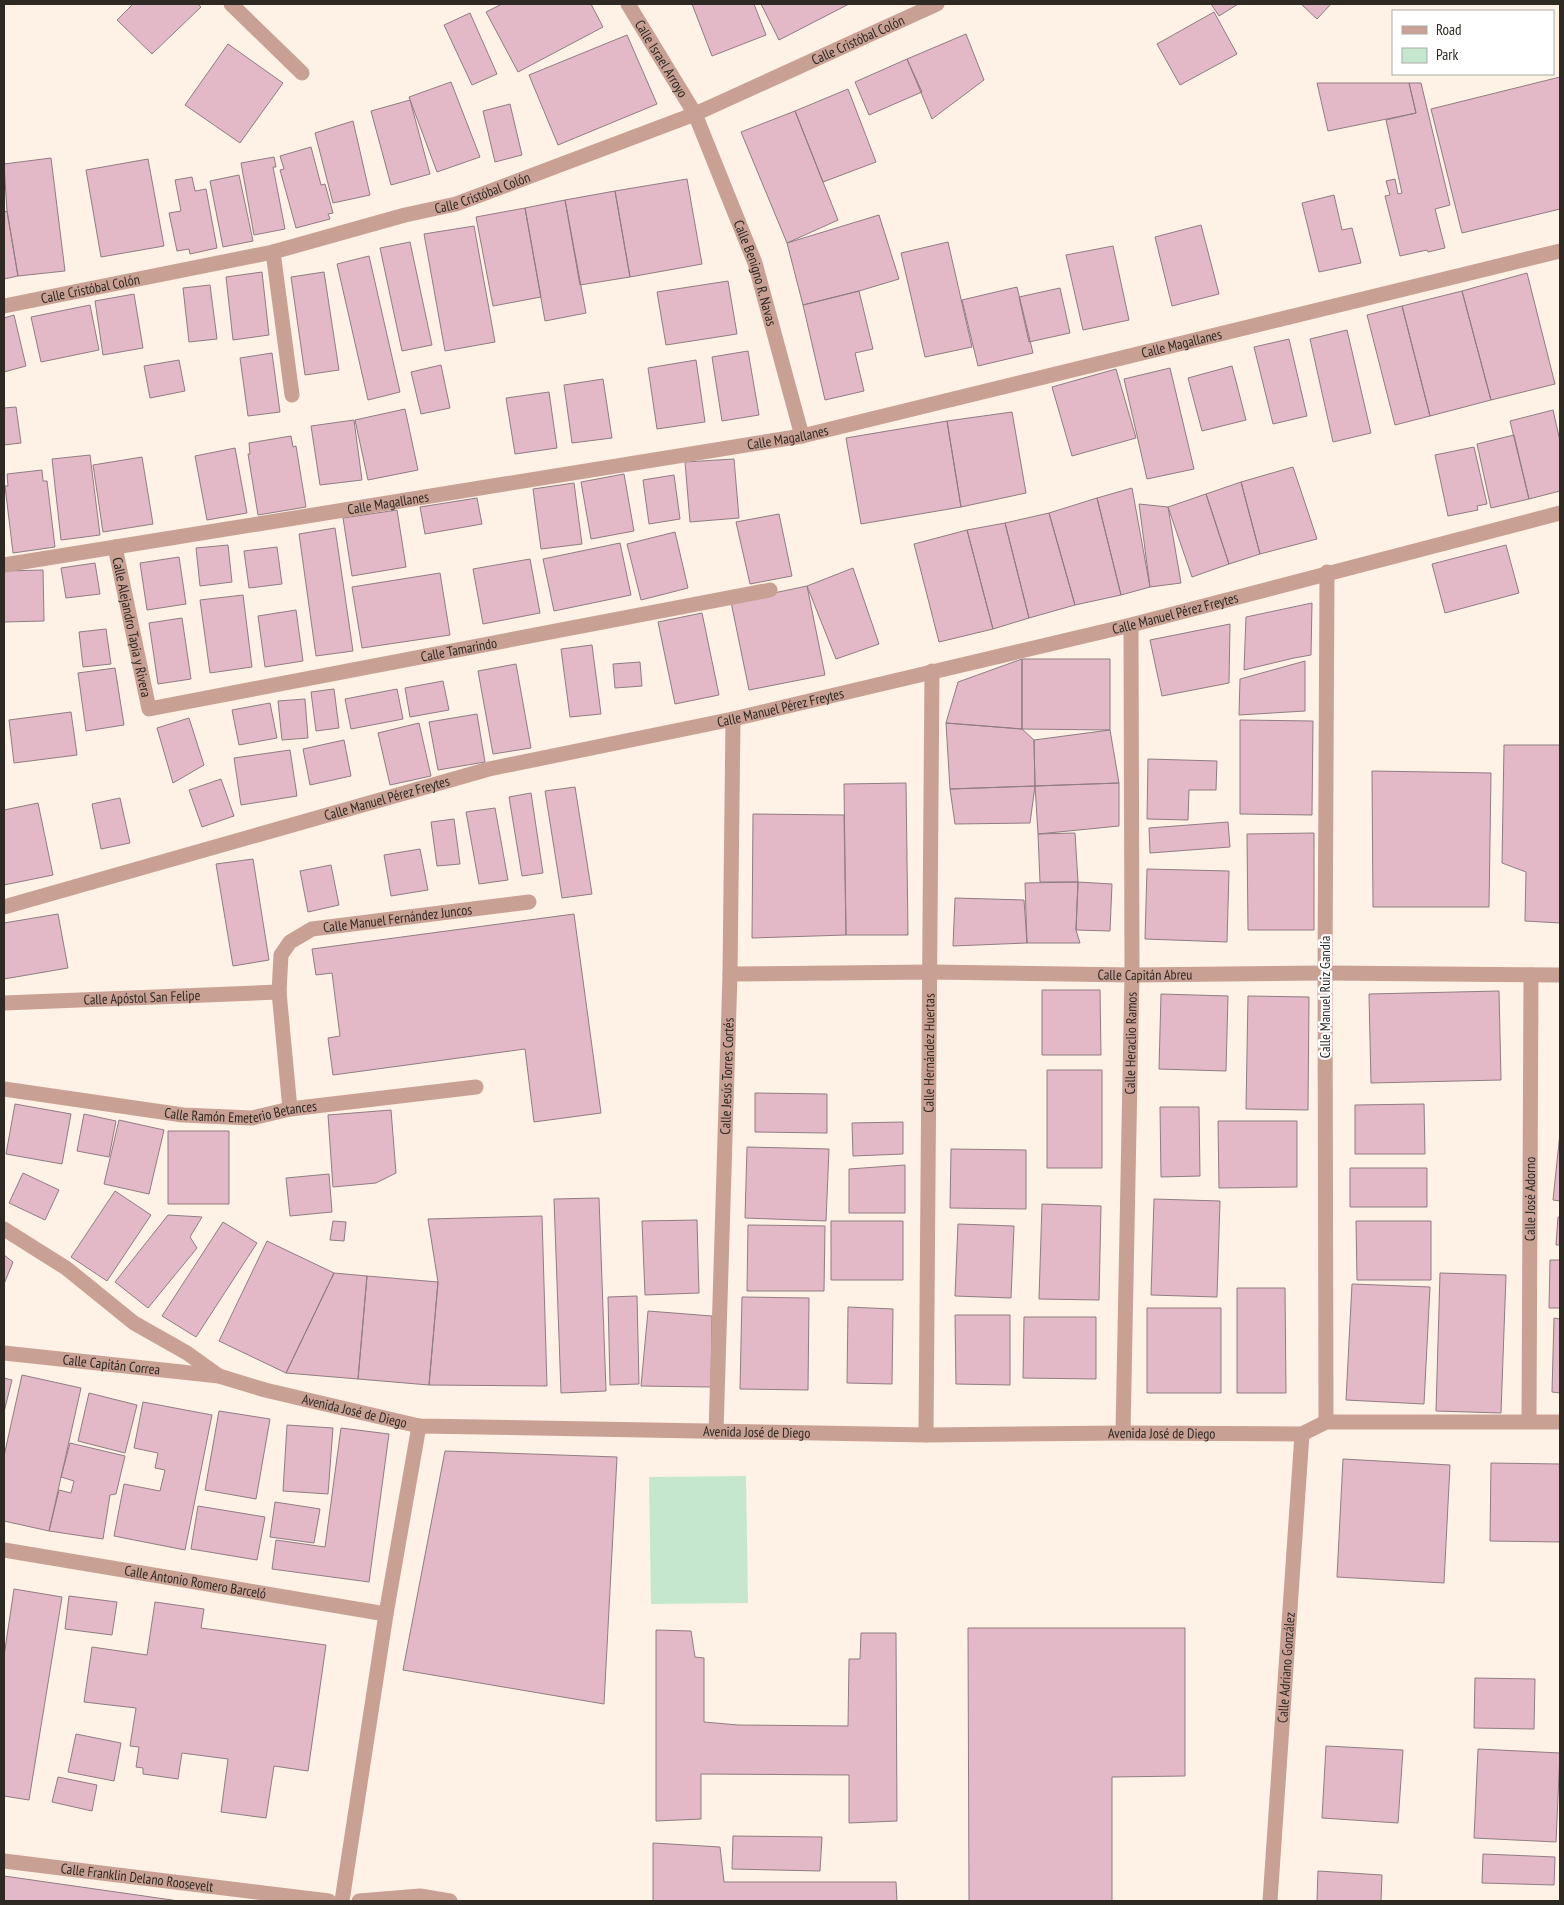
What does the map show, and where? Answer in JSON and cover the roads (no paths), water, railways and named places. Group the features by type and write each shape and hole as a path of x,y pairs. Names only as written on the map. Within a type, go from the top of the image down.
{"street":[{"path":"231,4 302,73"},
{"name":"Calle Israel Arroyo","path":"628,4 695,114"},
{"name":"Calle Cristóbal Colón","path":"4,306 273,252 405,215 456,204 695,114 937,4"},
{"name":"Calle Benigno R. Navas","path":"695,114 754,263 802,436"},
{"name":"Calle Magallanes","path":"4,565 802,436 1560,251"},
{"path":"273,252 292,395"},
{"name":"Calle Manuel Pérez Freytes","path":"4,907 489,769 733,719 1130,624 1560,513"},
{"name":"Calle Alejandro Tapia y Rivera","path":"115,547 149,709"},
{"name":"Calle Manuel Ruiz Gandía","path":"1326,1422 1325,973 1328,572"},
{"name":"Calle Tamarindo","path":"149,709 770,590"},
{"name":"Calle Heraclio Ramos","path":"1123,1433 1132,975 1130,624"},
{"name":"Calle Hernández Huertas","path":"926,1435 932,671"},
{"name":"Calle Jesús Torres Cortés","path":"716,1432 730,974 733,719"},
{"name":"Calle Manuel Fernández Juncos","path":"290,1109 279,992 281,955 290,942 312,929 529,902"},
{"name":"Calle Capitán Abreu","path":"730,974 930,972 1132,975 1325,973 1560,975"},
{"name":"Calle José Adorno","path":"1529,1421 1531,975"},
{"name":"Calle Apóstol San Felipe","path":"4,1003 279,992"},
{"name":"Calle Ramón Emeterio Betances","path":"4,1089 182,1115 252,1118 290,1109 476,1088"},
{"name":"Avenida José de Diego","path":"4,1229 66,1268 134,1323 187,1353 219,1376 266,1390 419,1426 926,1435 1302,1434 1326,1422 1560,1422"},
{"name":"Calle Capitán Correa","path":"4,1353 219,1376"},
{"path":"342,1901 386,1614 419,1426"},
{"name":"Calle Adriano González","path":"1270,1901 1302,1434"},
{"name":"Calle Antonio Romero Barceló","path":"4,1550 386,1614"},
{"name":"Calle Franklin Delano Roosevelt","path":"4,1861 329,1901"},
{"path":"359,1901 420,1896 450,1901"}]}
